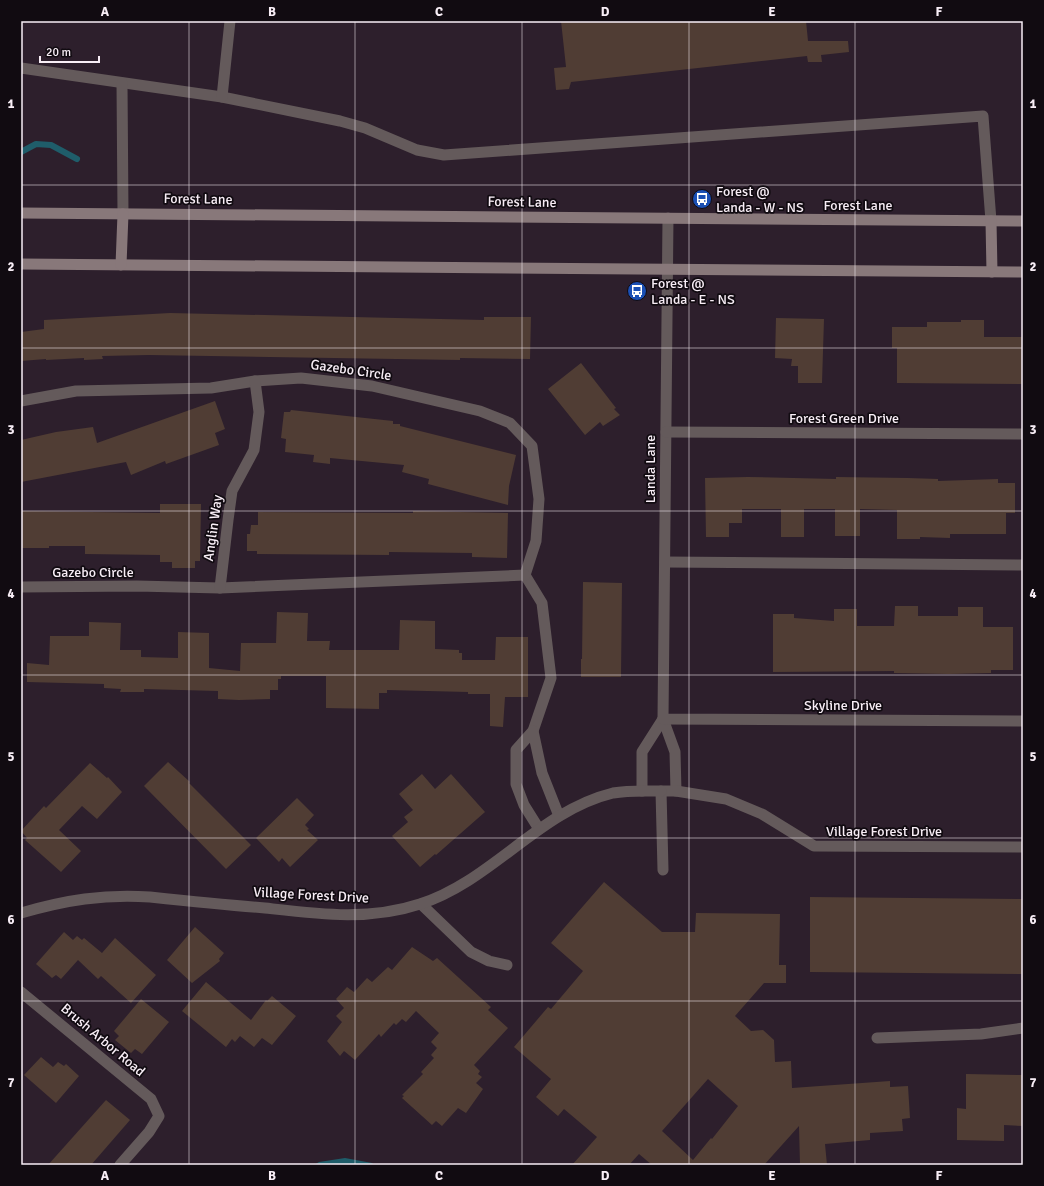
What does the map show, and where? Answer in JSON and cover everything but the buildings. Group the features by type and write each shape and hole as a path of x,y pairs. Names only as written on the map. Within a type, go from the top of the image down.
{"main road":[{"name":"Forest Lane","path":"21,213 1023,221"},
{"path":"121,265 123,214"},
{"path":"991,221 992,272"},
{"path":"21,264 1023,272"}],"street":[{"path":"222,97 230,21"},
{"path":"21,68 222,97 352,124 383,135 417,150 444,156 983,116 991,221"},
{"path":"122,83 123,214"},
{"name":"Landa Lane","path":"663,719 668,218"},
{"name":"Gazebo Circle","path":"21,401 76,391 211,388 255,381 301,378 372,386 480,411 510,422 532,446 538,499 536,541 525,575 220,588 137,586 21,587"},
{"name":"Anglin Way","path":"220,588 232,491 254,450 259,412 255,381"},
{"name":"Forest Green Drive","path":"666,432 1023,434"},
{"path":"665,562 1023,564"},
{"path":"525,575 542,603 551,678 533,730 516,750 516,784 524,805 539,829"},
{"path":"663,719 675,752 676,791"},
{"path":"642,791 642,752 663,719"},
{"name":"Skyline Drive","path":"663,719 1023,721"},
{"path":"533,730 542,773 559,816"},
{"name":"Village Forest Drive","path":"21,913 68,902 98,897 124,895 314,914 369,915 387,913 421,904 449,893 559,816 576,807 607,795 628,791 676,791 726,799 762,814 814,846 1023,847"},
{"path":"661,791 663,870"},
{"path":"421,904 472,952 489,961 507,965"},
{"name":"Brush Arbor Road","path":"21,992 151,1100 159,1116 149,1132 120,1165"},
{"path":"877,1038 981,1034 1023,1028"}],"water":[{"path":"345,1158 372,1163 374,1165 314,1165 319,1162"}],"waterway":[{"path":"21,152 36,144 51,145 77,159"}],"place":[{"name":"Forest @ Landa - W - NS","path":"702,199"},
{"name":"Forest @ Landa - E - NS","path":"637,291"}]}
